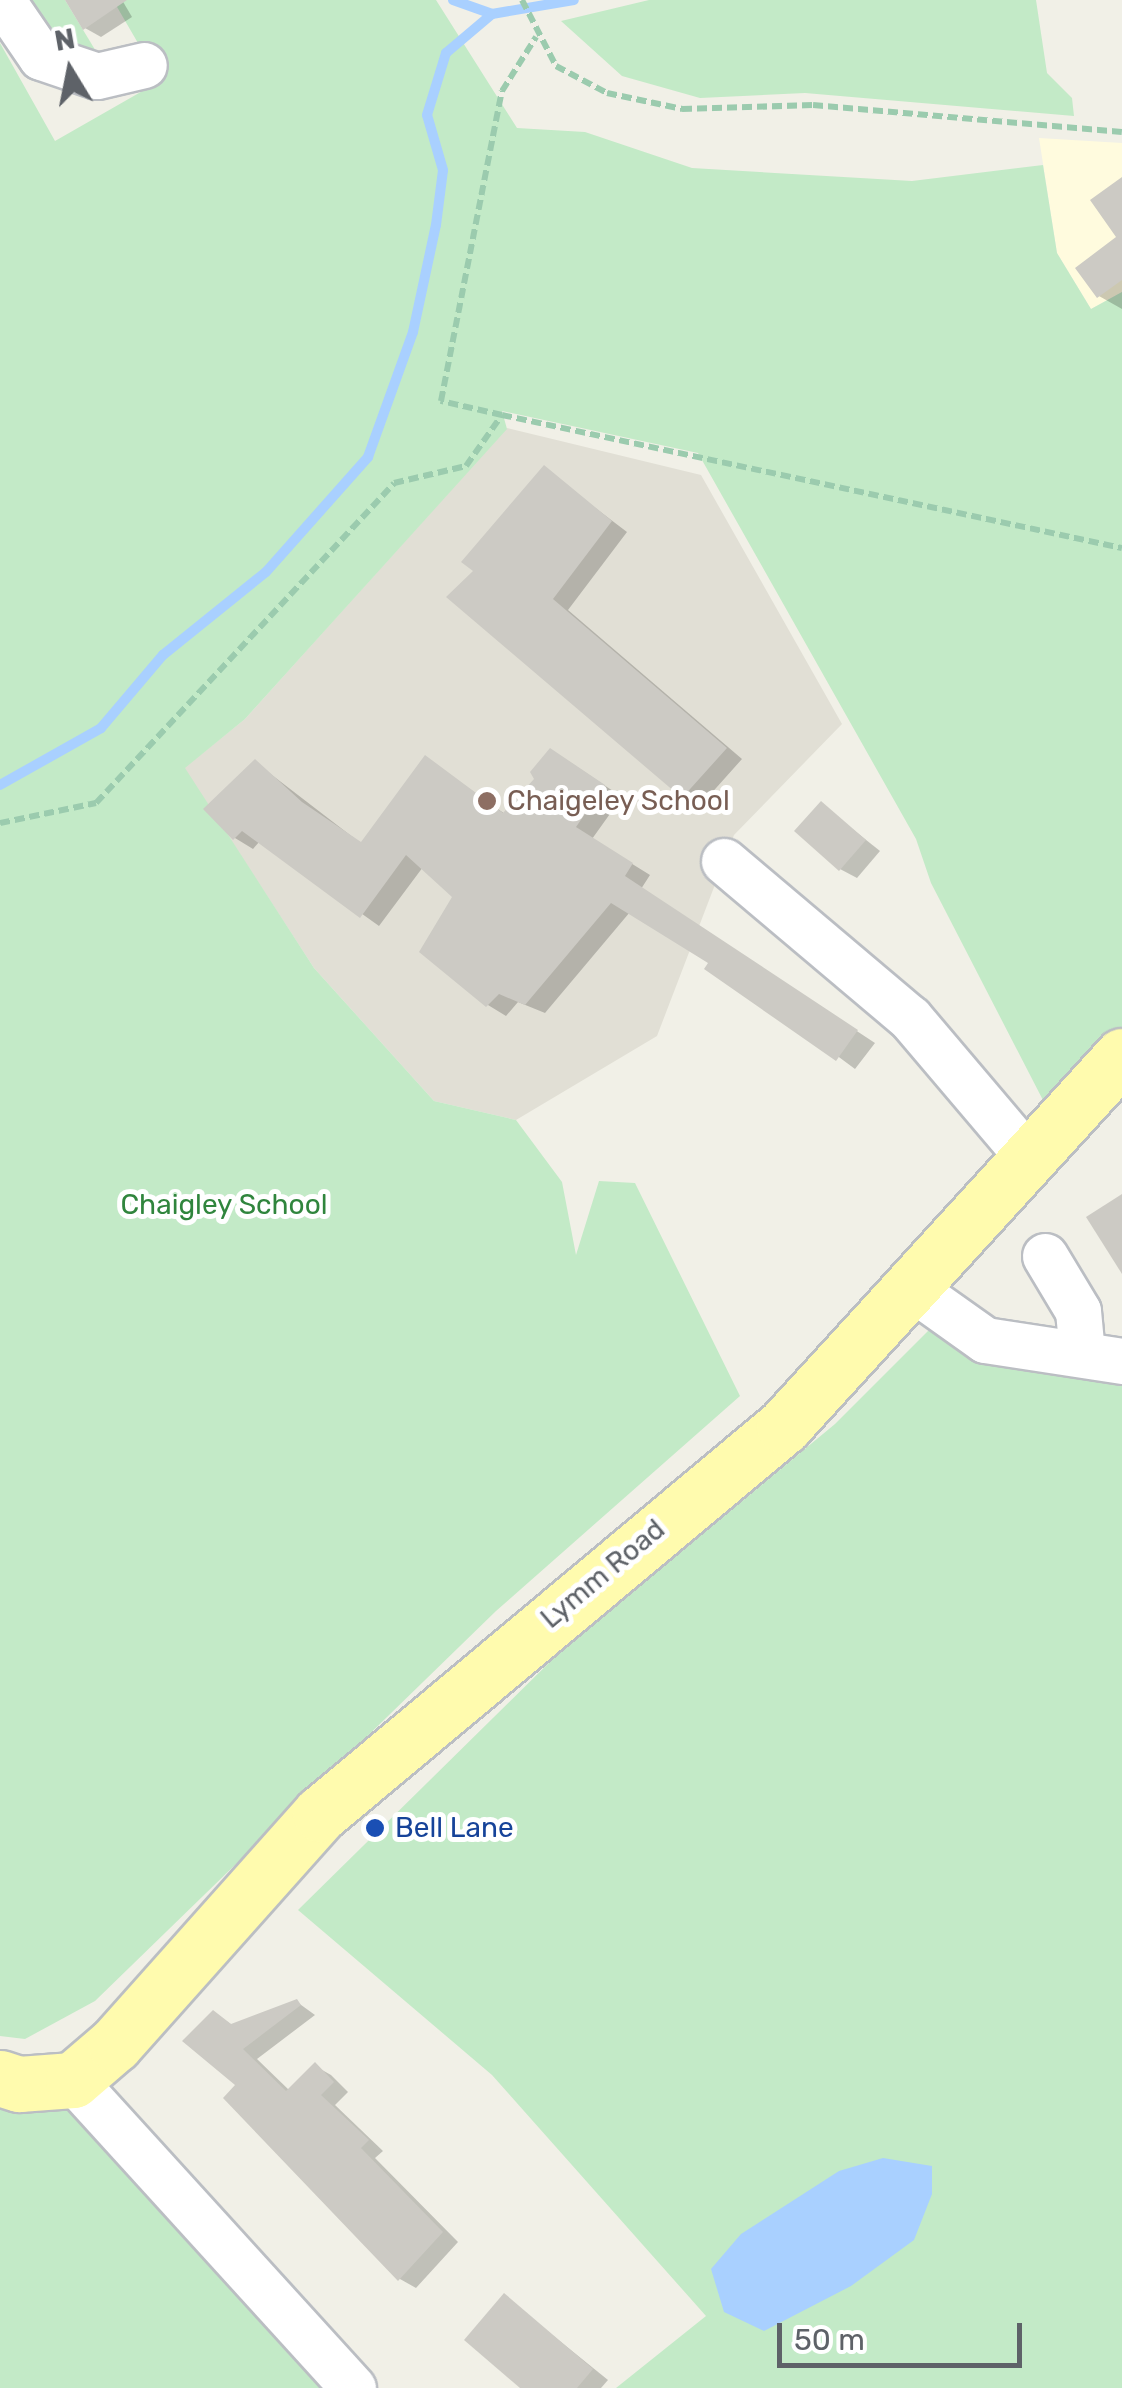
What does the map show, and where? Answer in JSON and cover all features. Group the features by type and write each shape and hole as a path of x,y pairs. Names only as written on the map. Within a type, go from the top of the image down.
{"main road":[{"name":"Lymm Road","path":"72,2080 116,2044 320,1814 784,1426 1122,1056"},
{"path":"0,2078 18,2084 72,2080"}],"street":[{"path":"2,0 42,57 97,76 144,65"},
{"path":"724,861 910,1018 1028,1156"},
{"path":"1045,1256 1102,1357"},
{"path":"908,1286 957,1326 986,1340 1102,1357"},
{"path":"72,2080 353,2388"}],"path":[{"path":"522,0 534,33 556,66 607,92 682,109 813,104 1122,132"},
{"path":"534,33 502,91 441,401 1122,548"},
{"path":"0,823 96,803 394,483 466,466 502,415"}],"shaded area":[{"path":"1039,138 1122,143 1122,292 1091,309 1057,253"},
{"name":"Chaigeley School","path":"507,428 701,475 842,724 734,835 657,1036 516,1120 434,1101 314,968 184,768 245,719"}],"green space":[{"path":"22,0 65,0 100,58 68,53"},
{"name":"Chaigley School","path":"113,0 436,0 517,128 585,132 692,168 912,181 1043,165 1057,253 1091,309 1122,292 1122,1029 1046,1106 931,883 916,839 698,453 502,411 507,429 245,719 185,768 314,968 434,1101 516,1120 562,1182 576,1255 599,1181 635,1183 740,1396 496,1611 95,2001 25,2039 0,2036 0,43 55,141 160,81"},
{"path":"649,0 1036,0 1047,73 1072,98 1074,116 805,93 700,98 622,76 561,21"},
{"path":"933,1326 1122,1380 1122,2388 616,2388 706,2316 492,2075 298,1910 558,1654 835,1424"},
{"path":"92,2084 343,2388 0,2388 0,2093"}],"water":[{"path":"883,2158 932,2166 932,2194 914,2240 851,2286 764,2331 724,2312 711,2269 741,2234 839,2171"}],"building":[{"path":"65,0 127,0 83,30"},
{"path":"1122,177 1122,280 1097,298 1075,268 1116,237 1090,200"},
{"path":"544,465 612,521 553,599 727,748 682,798 446,597 473,571 461,562"},
{"path":"550,748 605,785 576,827 633,863 625,876 858,1030 836,1061 704,969 708,963 611,903 525,1005 499,994 486,1007 419,952 452,897 406,855 360,918 242,831 233,840 203,809 255,759 302,802 361,842 425,755 503,813 534,779 530,772"},
{"path":"821,801 866,840 839,871 794,831"},
{"path":"1122,1194 1122,1274 1086,1217"},
{"path":"297,1999 301,2005 243,2049 286,2091 315,2062 334,2082 321,2095 369,2140 361,2148 443,2232 398,2281 223,2098 235,2085 182,2041 213,2010 231,2024"},
{"path":"504,2293 593,2369 577,2388 520,2388 464,2340"}],"waterway":[{"path":"453,0 492,14 574,0"},
{"path":"0,785 101,728 163,655 266,572 368,457 413,332 436,225 443,170 427,115 446,53 492,14"}],"place":[{"name":"Chaigeley School","path":"487,801"},
{"name":"Bell Lane","path":"375,1828"}]}
